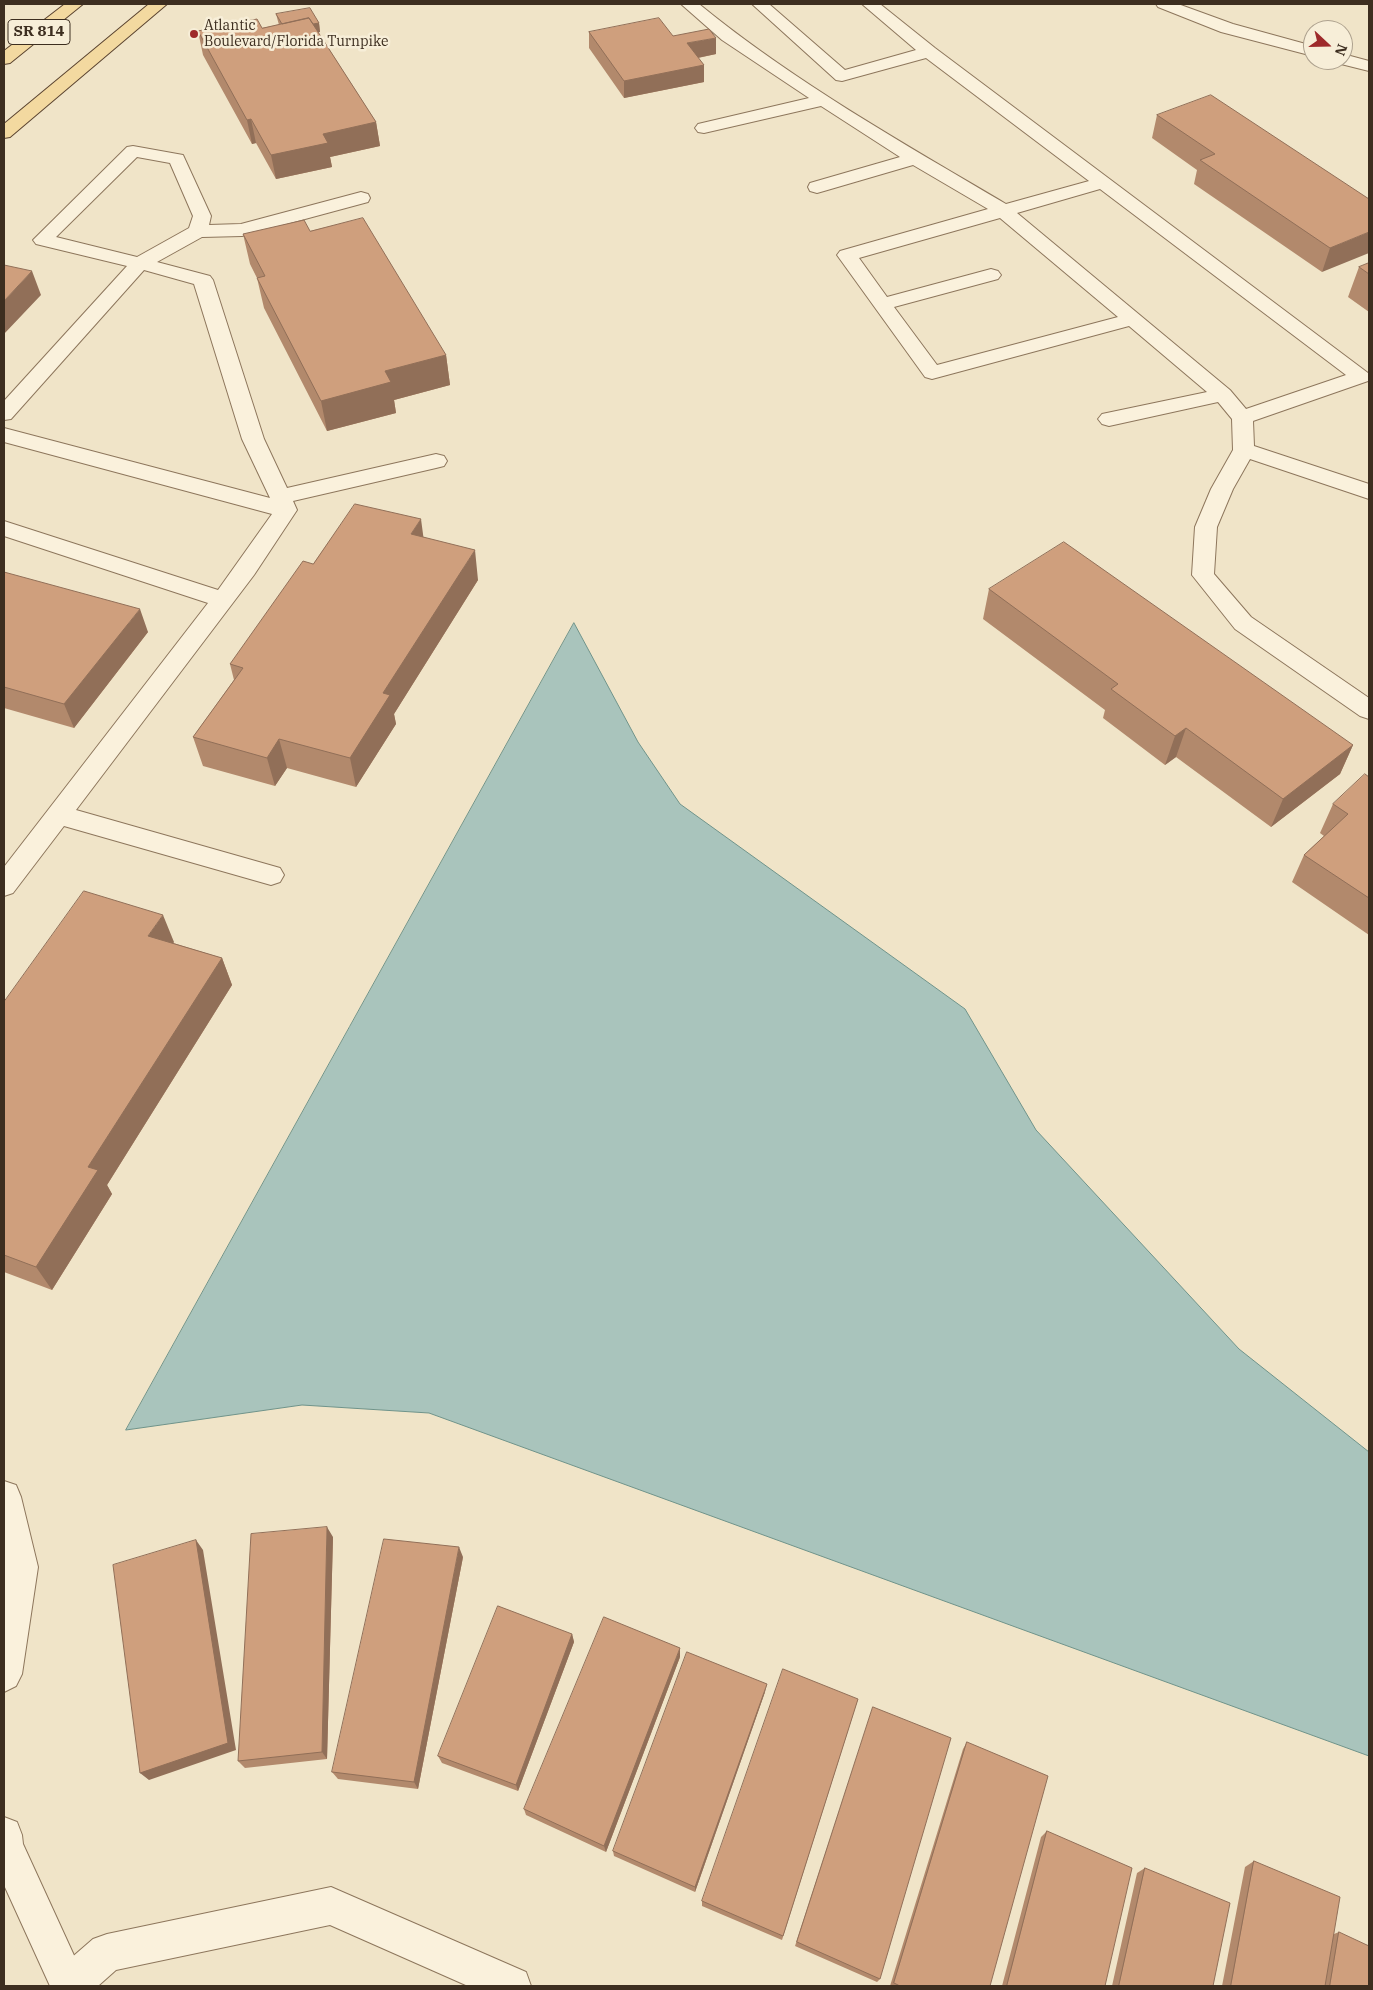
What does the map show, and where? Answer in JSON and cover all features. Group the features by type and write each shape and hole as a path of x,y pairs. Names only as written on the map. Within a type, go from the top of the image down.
{"main road":[{"name":"SR 814","path":"4,59 75,4"},
{"path":"4,133 159,4"}],"street":[{"path":"689,4 728,36 824,100 1004,211 1223,395 1242,418 1244,450 1222,489 1206,527 1203,575 1243,623 1369,710"},
{"path":"760,4 842,76 929,52"},
{"path":"870,4 929,52 1361,376 1242,418"},
{"path":"1164,4 1227,28 1303,48"},
{"path":"1353,62 1369,66"},
{"path":"704,128 824,100"},
{"path":"198,231 202,216 177,159 133,151 43,240 203,280 253,438 283,503"},
{"path":"817,187 916,158"},
{"path":"1102,182 847,255 932,372 1134,319"},
{"path":"4,414 140,263 198,231 242,230 361,198"},
{"path":"882,304 991,275"},
{"path":"1109,419 1223,395"},
{"path":"4,435 283,503 436,461"},
{"path":"1244,450 1369,492"},
{"path":"4,886 246,570 283,503"},
{"path":"4,528 223,600"},
{"path":"58,815 271,875"},
{"path":"4,1497 21,1566 4,1674"},
{"path":"4,1835 5,1846 68,1986 107,1953 331,1906 512,1986"}],"water":[{"path":"574,623 638,742 680,804 965,1009 1036,1130 1239,1349 1369,1452 1369,1756 429,1413 302,1405 126,1430"}],"building":[{"path":"310,8 319,23 313,24 309,18 282,24 276,14"},
{"path":"309,18 376,122 323,134 328,143 271,155 251,119 247,120 198,31 257,19 262,28"},
{"path":"659,18 673,36 709,29 716,38 687,43 704,65 624,81 589,32"},
{"path":"1211,95 1369,199 1369,232 1330,248 1200,160 1215,154 1157,115"},
{"path":"363,218 446,355 385,371 391,382 321,401 257,278 265,276 243,234 304,220 310,231"},
{"path":"1369,263 1369,274 1359,267"},
{"path":"4,265 32,271 4,301"},
{"path":"355,504 421,519 411,534 475,550 383,693 390,695 350,758 279,739 267,758 193,737 243,668 230,664 303,561 313,564"},
{"path":"1064,542 1353,745 1283,799 1186,728 1175,736 1111,689 1118,684 989,589"},
{"path":"4,572 140,609 64,704 4,687"},
{"path":"1365,774 1369,777 1369,898 1304,855 1348,814 1333,804"},
{"path":"84,891 163,915 148,936 222,958 88,1167 98,1170 36,1267 4,1255 4,1002"},
{"path":"327,1527 322,1752 238,1761 251,1534"},
{"path":"384,1539 459,1547 414,1782 332,1772"},
{"path":"196,1540 228,1743 140,1773 113,1565"},
{"path":"498,1606 572,1634 516,1785 438,1756"},
{"path":"604,1617 680,1648 604,1846 524,1809"},
{"path":"687,1652 767,1684 695,1887 613,1851"},
{"path":"783,1669 858,1699 783,1936 702,1901"},
{"path":"873,1707 951,1738 880,1979 797,1942"},
{"path":"967,1742 1048,1776 990,1986 900,1986 894,1983"},
{"path":"1047,1831 1132,1868 1105,1986 1007,1986"},
{"path":"1254,1861 1340,1897 1325,1986 1231,1986"},
{"path":"1145,1868 1230,1903 1213,1986 1119,1986"},
{"path":"1339,1932 1369,1946 1369,1986 1330,1986"}],"place":[{"name":"Atlantic Boulevard/Florida Turnpike","path":"194,34"}]}
